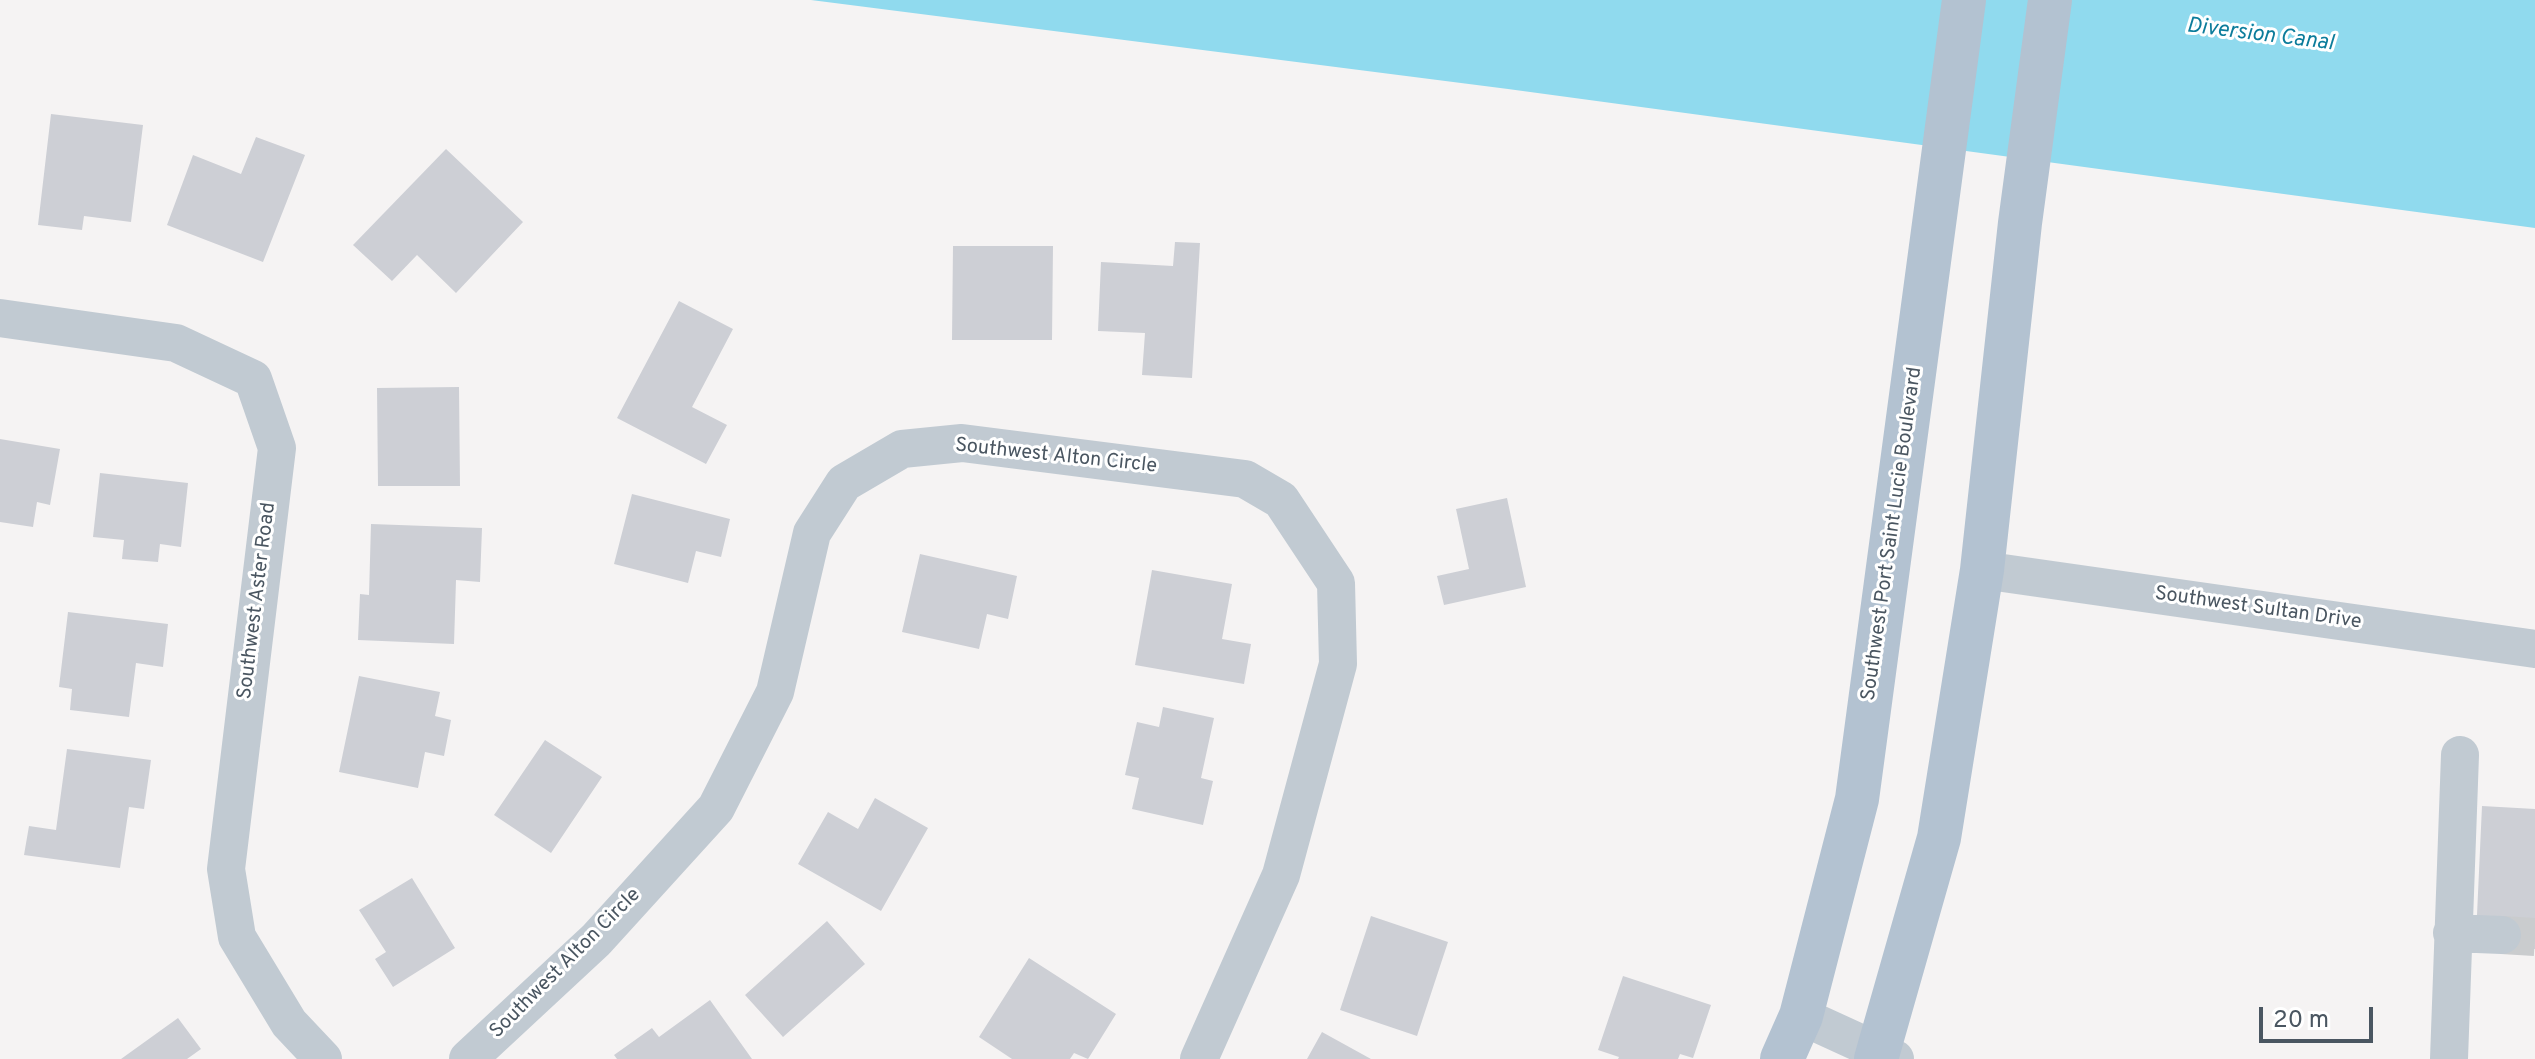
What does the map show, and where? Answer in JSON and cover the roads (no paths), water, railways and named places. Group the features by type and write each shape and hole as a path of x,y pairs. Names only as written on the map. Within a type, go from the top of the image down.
{"main road":[{"name":"Southwest Port Saint Lucie Boulevard","path":"1782,1059 1801,1016 1857,799 1964,0"},
{"path":"1883,1057 1939,838 1982,570 2020,223 2050,0"}],"street":[{"name":"Southwest Aster Road","path":"0,318 176,343 253,379 277,448 226,869 237,937 289,1023 323,1059"},
{"name":"Southwest Alton Circle","path":"468,1059 596,940 716,808 775,692 812,533 844,483 902,449 962,443 1245,479 1281,500 1336,583 1338,664 1281,875 1199,1059"},
{"name":"Southwest Sultan Drive","path":"1982,570 2535,649"},
{"path":"2449,1059 2460,755"},
{"path":"2452,933 2502,935"},
{"path":"1801,1016 1883,1057"}],"water":[{"name":"Diversion Canal","path":"811,0 2535,0 2535,228 1508,89"}],"tunnel":[{"path":"2502,935 2535,937"}]}
